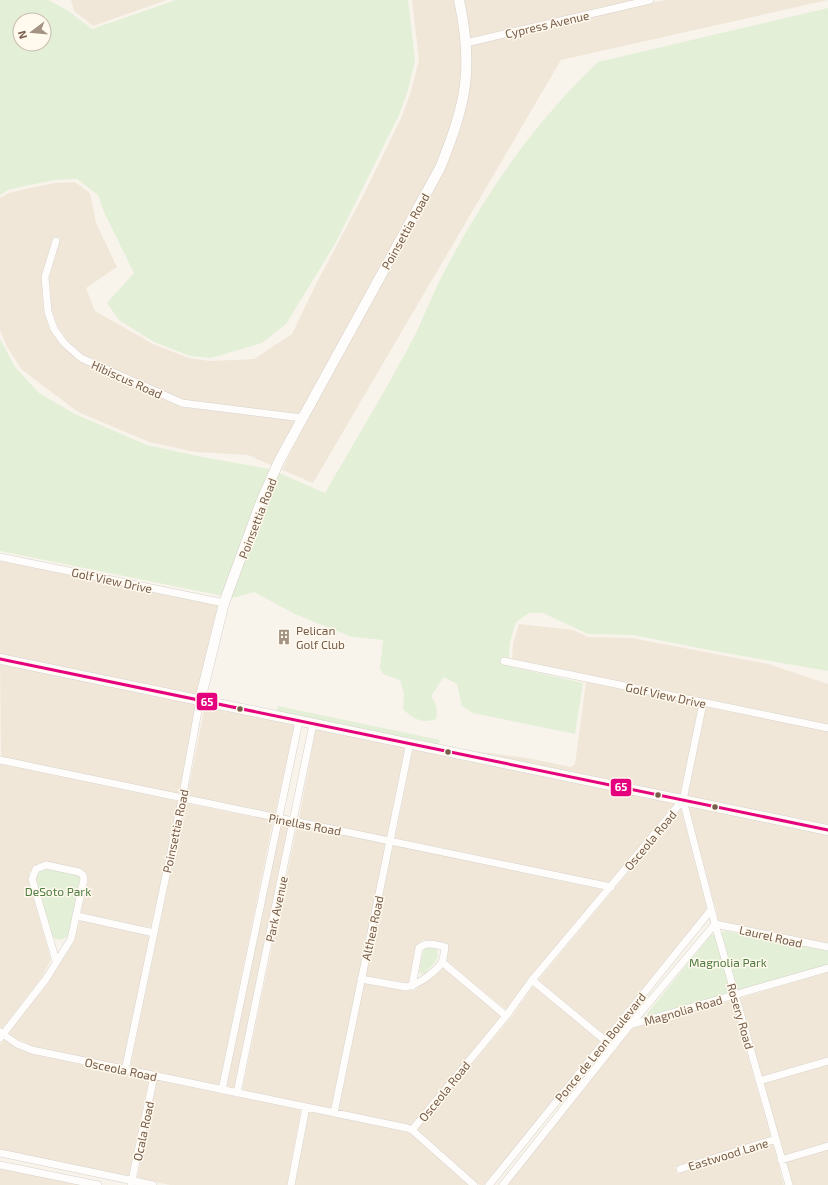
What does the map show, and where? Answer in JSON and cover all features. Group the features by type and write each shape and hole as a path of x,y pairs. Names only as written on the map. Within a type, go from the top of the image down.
{"street":[{"name":"Poinsettia Road","path":"126,1071 182,799 200,700 216,629 224,603 261,502 279,461 440,168 453,136 466,90 468,68 466,43 459,0"},
{"name":"Cypress Avenue","path":"466,43 650,0"},
{"name":"Hibiscus Road","path":"56,241 45,277 48,312 54,329 64,343 81,358 182,403 302,418"},
{"name":"Golf View Drive","path":"0,557 224,603"},
{"path":"0,659 828,830"},
{"name":"Golf View Drive","path":"504,661 828,728"},
{"name":"Osceola Road","path":"1,1035 32,1050 126,1071 334,1112 412,1130 506,1016 532,980 683,800 703,703"},
{"name":"Park Avenue","path":"222,1090 299,721"},
{"name":"Park Avenue","path":"237,1093 313,724"},
{"name":"Althea Road","path":"334,1112 410,744"},
{"name":"Pinellas Road","path":"0,760 611,887"},
{"name":"Rosery Road","path":"683,800 711,910 789,1185"},
{"path":"1,1035 46,979 71,939 77,916 84,875 46,865 36,869 33,873 34,885 56,961"},
{"name":"Ponce de Leon Boulevard","path":"489,1185 711,910"},
{"path":"77,916 154,933"},
{"name":"Ponce de Leon Boulevard","path":"503,1185 630,1025 715,924"},
{"name":"Laurel Road","path":"715,924 828,947"},
{"path":"361,979 406,987 412,986 420,982 442,962 445,947 430,943 424,944 419,948 412,986"},
{"path":"442,962 506,1016"},
{"name":"Magnolia Road","path":"630,1025 828,968"},
{"path":"532,980 613,1048"},
{"path":"759,1081 828,1061"},
{"name":"Ocala Road","path":"131,1183 154,1076"},
{"path":"291,1185 306,1107"},
{"path":"412,1130 474,1185"},
{"name":"Eastwood Lane","path":"680,1169 776,1139"},
{"path":"781,1160 828,1146"},
{"path":"0,1153 131,1183 153,1185"},
{"path":"0,1165 98,1185"}],"shaded area":[{"path":"71,0 167,0 93,26 74,11"},
{"path":"412,0 455,0 464,69 457,112 437,167 301,414 184,400 83,355 67,340 58,327 52,311 49,278 60,238 53,237 41,277 44,313 50,330 61,345 79,361 181,407 298,421 275,467 248,455 195,452 149,442 78,412 22,370 7,347 0,330 0,198 9,193 55,183 75,182 90,193 96,223 117,267 86,288 95,311 153,344 189,358 210,361 254,359 292,334 316,284 365,192 402,116 411,91 419,60"},
{"path":"463,0 634,0 470,38"},
{"path":"665,0 828,0 561,60 313,483 282,470 307,419 444,169 457,136 469,90 471,68 470,45"},
{"path":"0,561 220,606 199,696 0,655"},
{"path":"519,624 573,630 588,637 632,638 768,664 828,684 828,724 512,659 513,643"},
{"path":"0,662 198,704 179,794 1,757"},
{"path":"586,682 699,705 680,796 443,747 527,758 571,767 575,764"},
{"path":"205,705 295,723 275,814 187,796"},
{"path":"706,707 828,731 828,826 687,798"},
{"path":"316,728 405,746 387,837 299,819"},
{"path":"413,748 676,803 609,883 395,838"},
{"path":"0,764 178,801 151,928 81,913 88,879 87,874 82,869 47,862 39,863 33,867 29,873 29,883 51,960 42,977 2,1029 0,1027"},
{"path":"185,803 273,821 219,1086 130,1068"},
{"path":"688,805 828,834 828,944 718,921"},
{"path":"681,809 707,909 605,1035 538,980"},
{"path":"281,823 290,824 234,1089 226,1087"},
{"path":"297,826 386,844 331,1108 242,1091"},
{"path":"393,845 604,890 527,981 506,1010 446,961 449,947 446,943 423,940 417,945 409,983 366,976"},
{"path":"80,920 150,936 122,1066 34,1047 8,1034 49,981 74,941"},
{"path":"442,967 501,1016 411,1126 339,1110 364,983 405,991 415,990"},
{"path":"828,972 828,1057 762,1076 740,998"},
{"path":"533,986 600,1041 484,1185 480,1185 417,1129 512,1016"},
{"path":"732,1000 771,1137 675,1167 677,1174 773,1144 784,1185 508,1185 632,1028"},
{"path":"4,1040 31,1054 149,1079 129,1176 0,1150 0,1044"},
{"path":"828,1064 828,1142 784,1155 764,1083"},
{"path":"157,1080 301,1110 287,1185 170,1185 137,1178"},
{"path":"309,1111 410,1133 468,1185 295,1185"},
{"path":"828,1149 828,1185 793,1185 786,1162"},
{"path":"0,1168 81,1185 0,1185"}],"green space":[{"path":"0,0 48,0 67,10 92,29 176,0 408,0 415,60 408,90 399,115 335,244 286,324 262,343 211,358 190,356 154,342 119,320 107,303 134,273 104,212 98,195 77,179 55,180 8,190 0,195"},
{"path":"828,8 828,671 633,635 588,634 543,613 529,613 516,622 510,642 508,666 583,683 575,734 473,713 462,706 457,684 444,677 431,696 435,702 437,713 436,719 422,721 414,718 403,709 404,694 400,680 383,674 380,668 383,640 352,637 295,614 254,592 233,598 0,551 0,339 15,367 39,393 75,414 147,445 202,457 270,469 325,493 403,357 418,329 443,274 475,217 531,135 552,110 598,62"},
{"path":"278,706 440,740 438,746 276,712"},
{"name":"DeSoto Park","path":"43,868 77,875 80,877 71,931 67,937 60,940 51,935 35,879 37,872"},
{"name":"Magnolia Park","path":"726,931 828,951 828,965 648,1017 647,1014 711,935"},
{"path":"431,947 437,949 437,959 425,974 422,974 419,971 424,949"}],"transit line":[{"name":"65","path":"0,659 828,830"}],"place":[{"name":"Pelican Golf Club","path":"284,637"}]}
